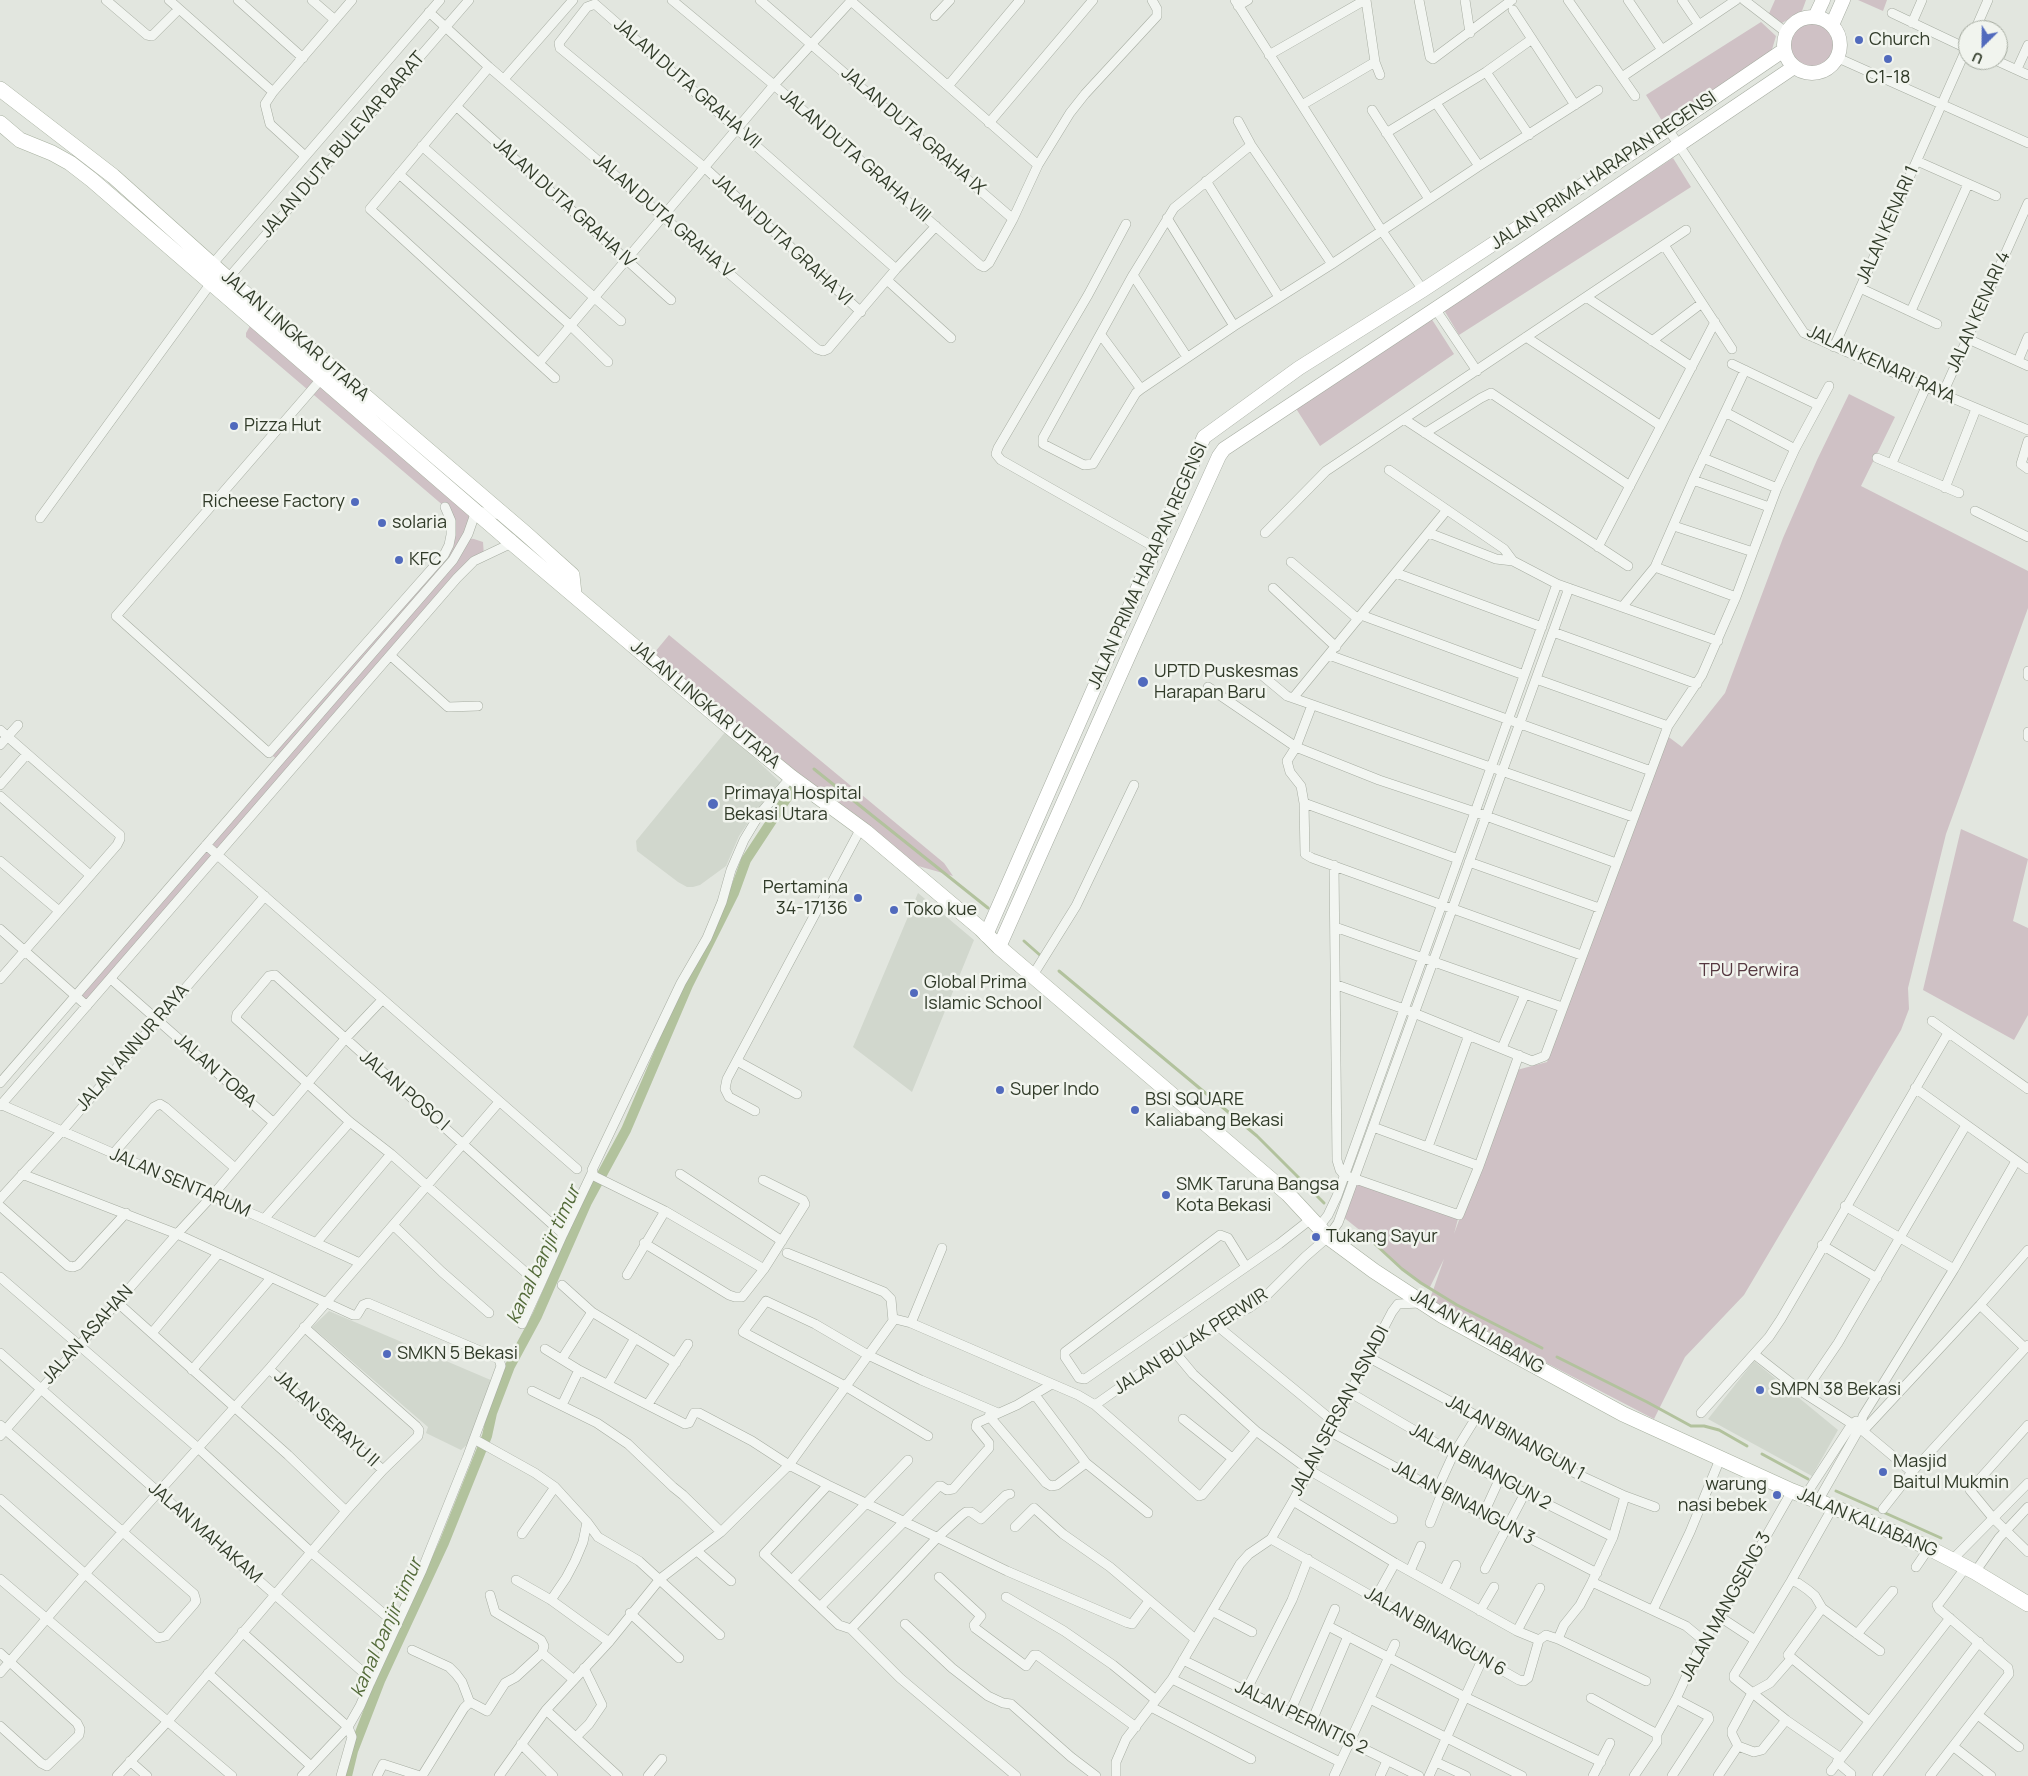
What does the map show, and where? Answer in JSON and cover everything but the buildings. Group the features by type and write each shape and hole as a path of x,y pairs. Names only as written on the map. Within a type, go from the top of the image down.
{"main road":[{"name":"JALAN LINGKAR UTARA","path":"0,89 102,167 218,275 322,378 512,543 726,724 820,798 991,923 1000,947"},
{"name":"JALAN LINGKAR UTARA","path":"0,123 20,140 52,153 70,163 218,275 508,518 572,575 574,594"},
{"path":"92,180 102,167"},
{"name":"JALAN KALIABANG","path":"1000,947 1036,971 1288,1194 1319,1228 1374,1271 1442,1316 1623,1414 1720,1459 1814,1489 1833,1507 1929,1548 1964,1566 2028,1604"}],"street":[{"path":"106,0 147,34 152,36 179,10"},
{"path":"169,0 273,92"},
{"path":"238,0 303,58"},
{"path":"312,0 334,20"},
{"path":"305,156 270,124 265,104 273,92 352,0"},
{"name":"JALAN DUTA BULEVAR BARAT","path":"218,275 233,240 440,0"},
{"name":"JALAN DUTA BULEVAR BARAT","path":"218,275 250,253 444,25 468,0"},
{"path":"504,80 573,0"},
{"name":"JALAN DUTA GRAHA VIII","path":"672,0 774,85 980,266 984,267 989,263 1013,219"},
{"name":"JALAN DUTA GRAHA IX","path":"760,0 812,43 1013,219"},
{"path":"948,86 1020,0"},
{"path":"989,123 1093,0"},
{"path":"1013,219 1038,165 1075,106 1157,16 1157,9 1152,0"},
{"path":"1248,0 1236,3 1382,231 1477,371"},
{"path":"1269,55 1366,0 1375,62 1380,75"},
{"path":"1418,0 1432,58 1436,59 1510,4 1575,105"},
{"path":"1465,0 1470,33"},
{"path":"1568,0 1635,96"},
{"path":"1628,0 1662,50"},
{"path":"1682,0 1699,25"},
{"path":"1622,76 1736,0"},
{"path":"1744,0 1787,33"},
{"path":"1815,17 1823,0"},
{"path":"1832,25 1843,0"},
{"path":"1912,23 1922,0"},
{"path":"1979,20 1988,0"},
{"path":"538,363 774,85 850,1 1038,165"},
{"path":"935,16 945,2"},
{"name":"JALAN DUTA GRAHA VII","path":"704,167 560,48 559,43 587,7 595,4 896,269"},
{"name":"JALAN DUTA GRAHA V","path":"430,13 489,67 817,349 823,351 828,349 861,312"},
{"path":"1892,13 1958,43"},
{"path":"1815,17 1824,20 1832,25 1840,38 1838,58 1829,68 1820,72 1811,74 1802,72 1788,60 1784,50 1787,33 1798,21 1815,17"},
{"path":"1386,133 1486,72 1532,39"},
{"path":"2017,69 2028,45"},
{"name":"JALAN PRIMA HARAPAN REGENSI","path":"991,923 1108,678 1215,442 1299,368 1424,292 1669,131 1784,50"},
{"path":"1838,58 2028,142"},
{"path":"1302,106 1375,62"},
{"path":"2008,65 2028,74"},
{"path":"489,67 370,208 555,378"},
{"name":"JALAN PRIMA HARAPAN REGENSI","path":"1000,947 1108,678 1156,548 1203,439 1215,442 1435,308 1794,67"},
{"name":"JALAN KENARI 1","path":"1834,347 1958,70"},
{"path":"1486,72 1528,136"},
{"path":"1251,145 1177,204 1167,218 1133,275 1043,438 1043,444 1084,465 1093,464 1136,393 1141,389 1234,326 1598,90"},
{"path":"1436,103 1479,166"},
{"name":"JALAN DUTA GRAHA IV","path":"456,106 671,300"},
{"path":"1372,110 1429,199"},
{"path":"1238,121 1251,145 1332,264"},
{"name":"JALAN KENARI RAYA","path":"1669,131 1798,326 1808,336 2028,430"},
{"path":"422,146 621,321"},
{"path":"1917,161 1996,196"},
{"name":"JALAN DUTA GRAHA VI","path":"704,167 861,312"},
{"path":"398,174 571,326 608,362"},
{"path":"1206,181 1279,297"},
{"path":"1910,311 1968,184"},
{"name":"JALAN KENARI 4","path":"1943,393 2028,203"},
{"path":"1167,218 1234,326"},
{"path":"1126,224 1088,295 996,454 1001,460 1156,548"},
{"path":"861,312 896,269 936,226"},
{"path":"1265,533 1326,471 1686,230"},
{"path":"1664,245 1732,349"},
{"path":"40,518 218,275"},
{"path":"1133,275 1187,357"},
{"path":"887,280 951,338"},
{"path":"1860,288 1937,324"},
{"path":"1586,297 1692,367"},
{"path":"1652,341 1702,303"},
{"path":"1598,546 1715,322"},
{"path":"1101,336 1141,389"},
{"path":"2018,361 2028,337"},
{"path":"1526,338 1661,426"},
{"path":"1968,339 2028,366"},
{"path":"1732,364 1818,404"},
{"path":"1623,606 1655,567 1703,458 1745,370"},
{"path":"278,761 116,616 322,378"},
{"path":"1337,985 1404,1009 1532,1061 1545,1056 1581,955 1668,726 1697,684 1718,641 1777,488 1795,449 1829,386"},
{"path":"1892,463 1926,387"},
{"path":"1424,433 1491,393 1630,486"},
{"path":"1945,488 1976,408"},
{"path":"1725,412 1795,449"},
{"path":"1404,419 1628,566"},
{"path":"2028,441 2021,464 2028,469"},
{"path":"1703,458 1777,488"},
{"path":"1878,458 1959,493"},
{"path":"1389,470 1446,511 1504,549 1513,561"},
{"path":"1693,480 1769,507"},
{"path":"269,753 444,555 451,535 451,521 445,507"},
{"path":"0,1083 453,560 468,534 476,511 508,518 512,543 474,561 442,595 219,856 0,1105"},
{"path":"1293,698 1446,511"},
{"path":"1975,511 2028,537"},
{"path":"1674,526 1753,552"},
{"path":"1429,533 1496,559 1513,561 1557,584 1718,641"},
{"path":"1291,562 1360,617 1524,675"},
{"path":"1655,567 1736,597"},
{"path":"1396,573 1542,627"},
{"path":"1319,1228 1328,1216 1337,1196 1557,584"},
{"path":"1273,588 1336,646"},
{"path":"1246,1267 1228,1238 1220,1235 1065,1352 1065,1357 1079,1378 1085,1379 1246,1267 1279,1244 1319,1228 1338,1223 1569,588"},
{"path":"1553,632 1697,684"},
{"path":"1329,655 1651,772"},
{"path":"391,656 448,707 478,706"},
{"path":"1257,671 1286,696 1634,818"},
{"path":"2028,671 2028,676"},
{"path":"1536,679 1668,726"},
{"path":"1208,687 1296,747 1379,780 1475,812 1616,863"},
{"path":"1312,705 1296,747 1286,761 1290,772 1301,786 1304,803 1305,854 1581,955"},
{"path":"0,745 4,733 18,725"},
{"path":"2028,732 2028,737"},
{"path":"0,979 117,845 120,838 120,835 4,733"},
{"path":"0,785 27,754"},
{"path":"522,1324 593,1174 597,1158 678,991 707,938 722,902 731,870 744,840 759,815 794,778"},
{"path":"1036,971 1048,948 1076,906 1134,785"},
{"path":"0,796 90,875"},
{"path":"1304,803 1458,859"},
{"path":"755,1111 729,1097 725,1089 727,1079 861,828"},
{"path":"206,845 577,1169"},
{"path":"0,862 58,911"},
{"path":"1469,862 1599,908"},
{"path":"1334,865 1337,985 1337,1160 1340,1170 1344,1175 1459,1216 1519,1055"},
{"name":"JALAN ANNUR RAYA","path":"0,1199 62,1131 265,896"},
{"path":"1335,927 1562,1007"},
{"path":"0,929 86,1006"},
{"name":"JALAN POSO I","path":"308,1082 236,1018 269,976 275,975 345,1040 463,1143 563,1234"},
{"name":"JALAN TOBA","path":"111,979 274,1123"},
{"path":"1502,1048 1525,994"},
{"name":"JALAN ASAHAN","path":"2,1430 118,1303 176,1234 212,1196 308,1082 382,1000"},
{"path":"1932,1021 2028,1089"},
{"path":"1701,1413 1754,1354 1781,1319 1845,1206 1948,1033"},
{"path":"1428,1147 1469,1035"},
{"path":"737,1061 797,1094"},
{"path":"308,1082 350,1122 390,1154 540,1285"},
{"path":"1915,1088 2028,1169"},
{"path":"0,1673 84,1574 159,1493 269,1368 324,1302 499,1102"},
{"path":"113,1154 154,1107 160,1104 235,1168"},
{"name":"JALAN SENTARUM","path":"0,1105 212,1196 360,1263"},
{"path":"264,1219 350,1122"},
{"path":"1804,1392 1838,1343 1966,1124"},
{"path":"1373,1127 1479,1166"},
{"path":"316,1243 390,1154"},
{"path":"1858,1428 1863,1416 1954,1269 2016,1161"},
{"path":"22,1174 176,1234 356,1315 363,1305 368,1303 499,1360 501,1366 479,1442 360,1706 348,1726 302,1776"},
{"path":"593,1174 665,1211 764,1269"},
{"path":"680,1174 782,1241"},
{"path":"644,1243 735,1297 742,1297 764,1269 804,1204 803,1200 763,1180"},
{"path":"0,1206 68,1266 73,1267 78,1265 126,1213"},
{"path":"1845,1206 1954,1269"},
{"path":"627,1275 644,1243 665,1211"},
{"path":"393,1225 442,1272 488,1312"},
{"name":"JALAN BULAK PERWIR","path":"1095,1405 1173,1350 1215,1324 1249,1308 1266,1296 1305,1257 1319,1228"},
{"path":"1822,1246 1877,1278"},
{"path":"911,1323 942,1248"},
{"path":"1858,1428 1980,1305 2028,1250"},
{"path":"787,1253 884,1292 891,1299 893,1321"},
{"path":"152,1333 218,1254"},
{"path":"0,1277 198,1448 312,1553 397,1625"},
{"path":"192,1370 271,1278"},
{"path":"562,1286 592,1312 676,1363"},
{"path":"928,1436 846,1386 743,1332 766,1301 815,1324 868,1355 993,1415 1049,1485 1057,1485 1086,1463"},
{"name":"JALAN SERSAN ASNADI","path":"1271,1539 1293,1501 1384,1325 1398,1304 1422,1302"},
{"path":"118,1303 288,1455 346,1511"},
{"path":"1883,1509 1912,1472 2027,1347 1980,1305"},
{"path":"562,1359 592,1312"},
{"path":"499,1776 546,1710 609,1642 630,1613 660,1578 721,1532 789,1465 895,1319 911,1323 1052,1384 1095,1405 1199,1496 1202,1495 1256,1430"},
{"path":"1215,1324 1334,1422"},
{"path":"117,1776 168,1721 346,1511 383,1470 418,1436 419,1430 304,1327"},
{"path":"608,1384 635,1338"},
{"path":"648,1404 688,1344"},
{"path":"545,1349 579,1370 685,1424 689,1424 694,1413 699,1413 752,1441 789,1465 866,1504 1007,1571 1128,1623 1132,1624 1149,1601"},
{"path":"1173,1350 1193,1374 1256,1430 1309,1470 1393,1519"},
{"name":"JALAN MAHAKAM","path":"0,1354 364,1672 370,1683"},
{"path":"1754,1354 1804,1392 1858,1428 1912,1472"},
{"name":"JALAN BINANGUN 1","path":"1368,1357 1542,1452 1575,1473 1625,1496 1655,1506"},
{"name":"JALAN SERAYU II","path":"269,1368 383,1470"},
{"path":"562,1405 579,1370"},
{"path":"820,1607 938,1486 947,1490 953,1489 989,1448 989,1444 975,1425 1035,1396 1052,1384"},
{"path":"532,1391 596,1423 628,1444 721,1532"},
{"name":"JALAN BINANGUN 2","path":"1349,1392 1453,1455 1525,1494 1613,1537"},
{"path":"1035,1396 1086,1463 1148,1513"},
{"path":"1430,1523 1453,1455 1477,1416"},
{"path":"1183,1419 1232,1458"},
{"path":"2028,1425 1970,1488 1993,1518 2028,1552"},
{"name":"JALAN MANGSENG 3","path":"1634,1776 1657,1742 1657,1734 1676,1699 1703,1640 1858,1428"},
{"path":"0,1499 158,1638 163,1638 196,1601 194,1594 2,1430"},
{"name":"JALAN BINANGUN 3","path":"1329,1431 1483,1515 1597,1572"},
{"path":"479,1442 535,1472 554,1487 587,1522 598,1537 639,1561 660,1578 720,1636"},
{"path":"1653,1610 1690,1532 1720,1459"},
{"path":"792,1580 908,1460"},
{"path":"1483,1515 1499,1480"},
{"path":"1930,1776 2009,1674 2008,1668 1939,1609 1937,1605 1964,1566 1993,1518 2028,1483"},
{"path":"828,1485 764,1554 838,1625 851,1629 900,1678 1016,1776"},
{"path":"522,1534 554,1487"},
{"path":"851,1629 937,1538 966,1512 981,1519 1006,1495 1010,1494"},
{"path":"1485,1569 1525,1494"},
{"path":"1558,1639 1564,1626 1580,1605 1597,1572 1613,1537 1625,1496"},
{"path":"1293,1501 1395,1563 1517,1631 1540,1640 1546,1635 1558,1639 1646,1681"},
{"path":"1833,1507 1791,1581 1734,1672 1734,1678 1839,1760 1851,1774"},
{"path":"1964,1566 2006,1531 2028,1507"},
{"path":"1015,1527 1034,1508 1063,1534 1104,1562 1195,1639"},
{"path":"551,1600 575,1561 583,1542 587,1522"},
{"path":"1116,1776 1116,1762 1126,1739 1172,1679 1240,1564 1249,1554 1271,1539"},
{"name":"JALAN BINANGUN 6","path":"1271,1539 1482,1660 1524,1681 1528,1678 1540,1640"},
{"path":"1410,1571 1421,1546"},
{"path":"1916,1567 1929,1548"},
{"path":"697,1551 731,1581"},
{"path":"1246,1691 1292,1600 1308,1559"},
{"path":"1375,1598 1395,1563"},
{"path":"1444,1590 1456,1565"},
{"path":"939,1577 981,1616 974,1625 975,1628 1026,1666 1034,1655 1037,1655 1136,1727"},
{"path":"0,1579 232,1776"},
{"path":"516,1580 551,1600 609,1642"},
{"path":"1791,1581 1798,1583 1815,1596 1822,1608 1880,1651"},
{"path":"1592,1582 1686,1626 1703,1640"},
{"path":"1480,1611 1494,1588"},
{"path":"1517,1631 1540,1588"},
{"path":"1857,1634 1892,1591"},
{"path":"412,1650 448,1667 462,1682 470,1702 486,1711 505,1683 516,1677 542,1653 544,1646 541,1640 494,1612 490,1595"},
{"path":"1006,1597 1064,1631 1113,1665 1154,1703 1251,1759"},
{"path":"1822,1608 1788,1655 1869,1721"},
{"path":"1290,1712 1335,1609"},
{"path":"1212,1611 1252,1632"},
{"path":"630,1613 680,1658"},
{"path":"1720,1617 1755,1640"},
{"path":"1831,1771 1950,1618"},
{"path":"905,1624 952,1668 988,1696 1003,1703 1011,1704 1071,1757 1096,1776"},
{"path":"1328,1626 1465,1697 1601,1762"},
{"path":"242,1632 348,1726 352,1737 341,1776"},
{"path":"1311,1723 1348,1636"},
{"path":"1877,1776 1979,1642"},
{"path":"1334,1776 1395,1644"},
{"path":"0,1653 76,1722 80,1729 79,1734 47,1766 41,1763 0,1726"},
{"path":"542,1653 574,1680"},
{"path":"1786,1720 1762,1750 1754,1752 1738,1746 1732,1734 1732,1730 1752,1693 1774,1679 1791,1659"},
{"name":"JALAN PERINTIS 2","path":"1183,1660 1419,1776"},
{"path":"1430,1776 1482,1660"},
{"path":"576,1737 589,1724 602,1705 584,1668"},
{"path":"208,1673 311,1766"},
{"path":"1172,1679 1340,1762"},
{"path":"1591,1698 1657,1734"},
{"path":"1370,1699 1522,1776"},
{"path":"1672,1776 1709,1719 1708,1716 1676,1699"},
{"path":"376,1776 383,1764 421,1776 460,1712 470,1702"},
{"path":"546,1710 618,1776"},
{"path":"1978,1715 2019,1747"},
{"path":"1593,1776 1610,1743"},
{"path":"521,1744 553,1776"},
{"path":"1718,1776 1738,1746"},
{"path":"1954,1746 1991,1776"},
{"path":"648,1776 662,1759"},
{"path":"130,1761 147,1776"},
{"path":"1380,1776 1387,1761"},
{"path":"1436,1762 1466,1776"}],"shaded area":[{"name":"Primaya Hospital Bekasi Utara","path":"726,731 782,784 756,811 739,836 726,866 700,885 687,887 637,851 636,841"},
{"name":"Global Prima Islamic School","path":"918,893 974,940 912,1092 853,1047"},
{"name":"SMKN 5 Bekasi","path":"329,1311 493,1381 472,1440 461,1450 426,1433 428,1427 312,1327"},
{"name":"SMPN 38 Bekasi","path":"1754,1361 1838,1430 1812,1476 1708,1419"}],"green space":[{"path":"1775,0 1806,0 1802,11 1782,23 1767,18"},
{"path":"1858,0 1887,0 1883,11"},
{"path":"1807,17 1817,17 1832,25 1838,34 1840,45 1838,56 1832,65 1817,73 1807,73 1796,68 1789,61 1784,50 1784,40 1789,29 1796,22"},
{"path":"1761,22 1776,36 1771,53 1664,124 1646,95"},
{"path":"1673,158 1691,187 1459,335 1444,310"},
{"path":"220,290 504,516 476,511 466,538 483,542 484,556 474,561 87,1006 75,996 278,760 269,753 449,545 445,507 246,337 250,326"},
{"path":"1431,318 1454,354 1320,446 1295,407"},
{"name":"TPU Perwira","path":"1849,394 1895,417 1861,486 2028,571 2028,608 1946,834 1908,988 1909,1009 1901,1030 1744,1295 1685,1357 1654,1419 1535,1357 1430,1299 1444,1259 1429,1289 1402,1269 1342,1216 1354,1179 1459,1215 1454,1234 1513,1071 1547,1062 1662,732 1682,747 1725,693 1783,538 1817,460"},
{"path":"669,635 944,863 953,876 901,861 650,658"},
{"path":"1961,829 2028,859 2013,921 2028,928 2028,1015 2014,1040 1923,990"}],"waterway":[{"path":"814,769 988,908"},
{"name":"kanal banjir timur","path":"347,1776 353,1751 380,1681 444,1543 487,1436 492,1413 510,1366 537,1316 587,1202 626,1130 688,985 734,893 746,860 792,790"},
{"path":"1024,941 1041,956"},
{"path":"1059,971 1257,1136 1324,1203"},
{"path":"1362,1232 1402,1269 1421,1283 1457,1305 1542,1348"},
{"path":"1557,1357 1691,1426 1704,1426 1719,1430 1747,1446"},
{"path":"1762,1454 1808,1479"},
{"path":"1836,1491 1941,1538"}],"place":[{"name":"Church","path":"1859,40"},
{"name":"C1-18","path":"1888,59"},
{"name":"Pizza Hut","path":"234,426"},
{"name":"Richeese Factory","path":"355,502"},
{"name":"solaria","path":"382,523"},
{"name":"KFC","path":"399,560"},
{"name":"UPTD Puskesmas Harapan Baru","path":"1143,682"},
{"name":"Primaya Hospital Bekasi Utara","path":"713,804"},
{"name":"Pertamina 34-17136","path":"858,898"},
{"name":"Toko kue","path":"894,910"},
{"name":"Global Prima Islamic School","path":"914,993"},
{"name":"Super Indo","path":"1000,1090"},
{"name":"BSI SQUARE Kaliabang Bekasi","path":"1135,1110"},
{"name":"SMK Taruna Bangsa Kota Bekasi","path":"1166,1195"},
{"name":"Tukang Sayur","path":"1316,1237"},
{"name":"SMKN 5 Bekasi","path":"387,1354"},
{"name":"SMPN 38 Bekasi","path":"1760,1390"},
{"name":"Masjid Baitul Mukmin","path":"1883,1472"},
{"name":"warung nasi bebek","path":"1777,1495"}]}
